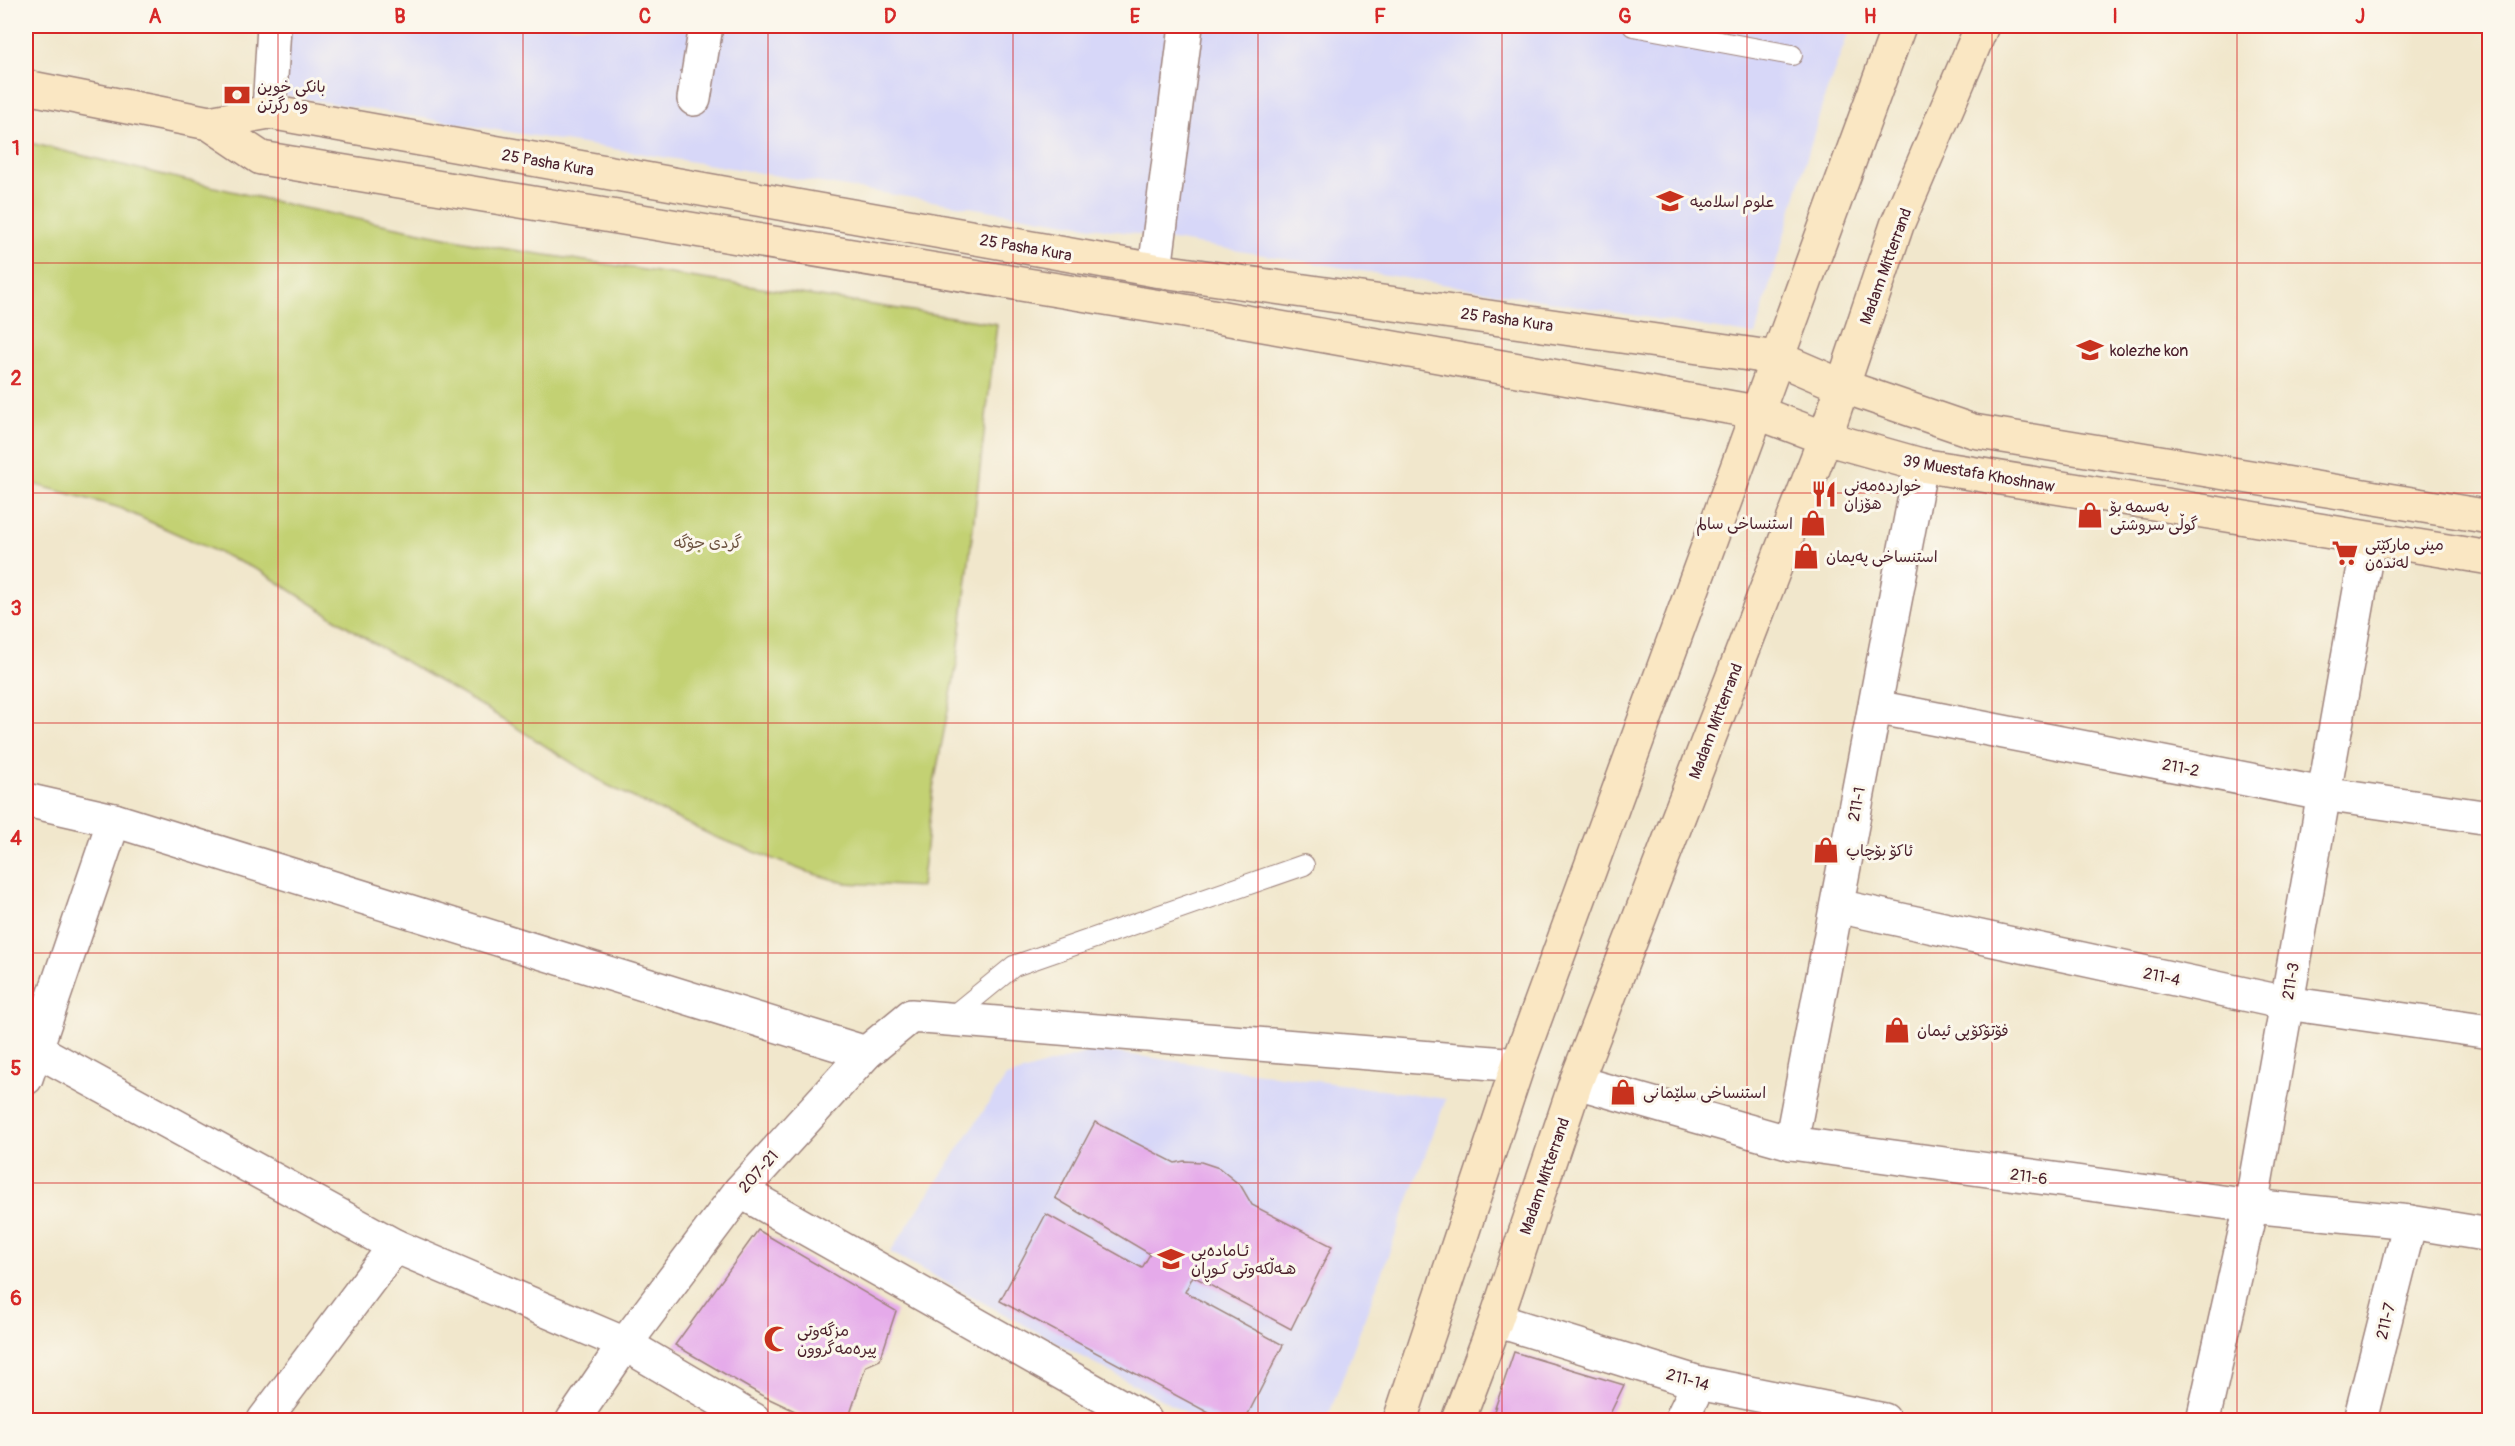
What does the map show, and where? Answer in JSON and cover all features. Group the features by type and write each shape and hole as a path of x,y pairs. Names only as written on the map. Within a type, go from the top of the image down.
{"main road":[{"path":"1400,1420 1518,1065 1899,26"},
{"name":"Madam Mitterrand","path":"1458,1420 1496,1320 1576,1082 1825,438 1897,225 1982,26"},
{"name":"25 Pasha Kura","path":"26,87 209,123 269,112 1155,270 1777,357 1842,386"},
{"name":"25 Pasha Kura","path":"209,123 261,158 1184,311 1756,412 1825,438"},
{"path":"1842,386 1973,431 2490,517"},
{"name":"39 Muestafa Khoshnaw","path":"1825,438 1921,465 2490,558"}],"street":[{"path":"269,112 274,26"},
{"path":"694,99 706,26"},
{"path":"1155,270 1186,26"},
{"name":"211-1","path":"1791,1143 1921,465"},
{"name":"211-3","path":"2203,1420 2251,1206 2322,794 2369,539"},
{"name":"211-2","path":"1875,708 2322,794 2490,818"},
{"path":"26,800 114,820 866,1053"},
{"path":"114,820 30,1063 395,1246 624,1344 754,1420"},
{"name":"211-4","path":"1837,906 2286,1003 2490,1032"},
{"name":"207-21","path":"573,1420 624,1344 740,1191 866,1053 911,1016 949,1019"},
{"path":"949,1019 1518,1065"},
{"name":"211-6","path":"1576,1082 1791,1143 2251,1206 2410,1222 2490,1235"},
{"path":"740,1191 1145,1420"},
{"name":"211-7","path":"2360,1420 2410,1222"},
{"path":"264,1420 395,1246"},
{"name":"211-14","path":"1496,1320 1699,1383 1884,1420"},
{"path":"1681,1420 1699,1383"}],"lane":[{"path":"1633,26 1792,55"},
{"path":"949,1019 1014,966 1304,865"}],"shaded area":[{"path":"275,26 1851,26 1824,99 1755,335 270,93"},
{"path":"1095,1050 1446,1099 1327,1420 1199,1420 890,1252 1006,1077"}],"green space":[{"name":"گردی جۆگە","path":"26,142 294,206 494,247 997,324 957,663 933,789 921,887 845,883 804,871 713,836 607,785 490,711 370,641 262,572 117,507 26,482"}],"building":[{"path":"1095,1122 1175,1163 1201,1162 1219,1168 1241,1186 1252,1205 1332,1246 1291,1329 1193,1276 1185,1292 1283,1345 1245,1420 1222,1420 1000,1301 1046,1214 1142,1268 1150,1254 1055,1198"},
{"path":"758,1230 896,1311 880,1360 866,1366 848,1420 814,1420 761,1395 675,1345"},
{"path":"1514,1352 1624,1385 1607,1420 1491,1420"}],"place":[{"name":"بانکی خوین وه رگرتن","path":"237,95"},
{"name":"علوم اسلاميه","path":"1670,201"},
{"name":"kolezhe kon","path":"2090,350"},
{"name":"خواردە‌مە‌نی ھۆزان","path":"1824,494"},
{"name":"بە‌سمە‌ بۆ گوڵی سروشتی","path":"2090,515"},
{"name":"استنساخی سالم","path":"1813,523"},
{"name":"مینی ماركێتی لە‌ندە‌ن","path":"2345,553"},
{"name":"استنساخی پە‌یمان","path":"1806,556"},
{"name":"ئاکۆ بۆچاپ","path":"1826,850"},
{"name":"فۆتۆکۆپی ئیمان","path":"1897,1030"},
{"name":"استنساخی سلێمانی","path":"1623,1092"},
{"name":"ئـامادەیی هـەڵکەوتی کـوڕان","path":"1171,1259"},
{"name":"مزگەوتی پیرەمەگروون","path":"777,1339"}]}
